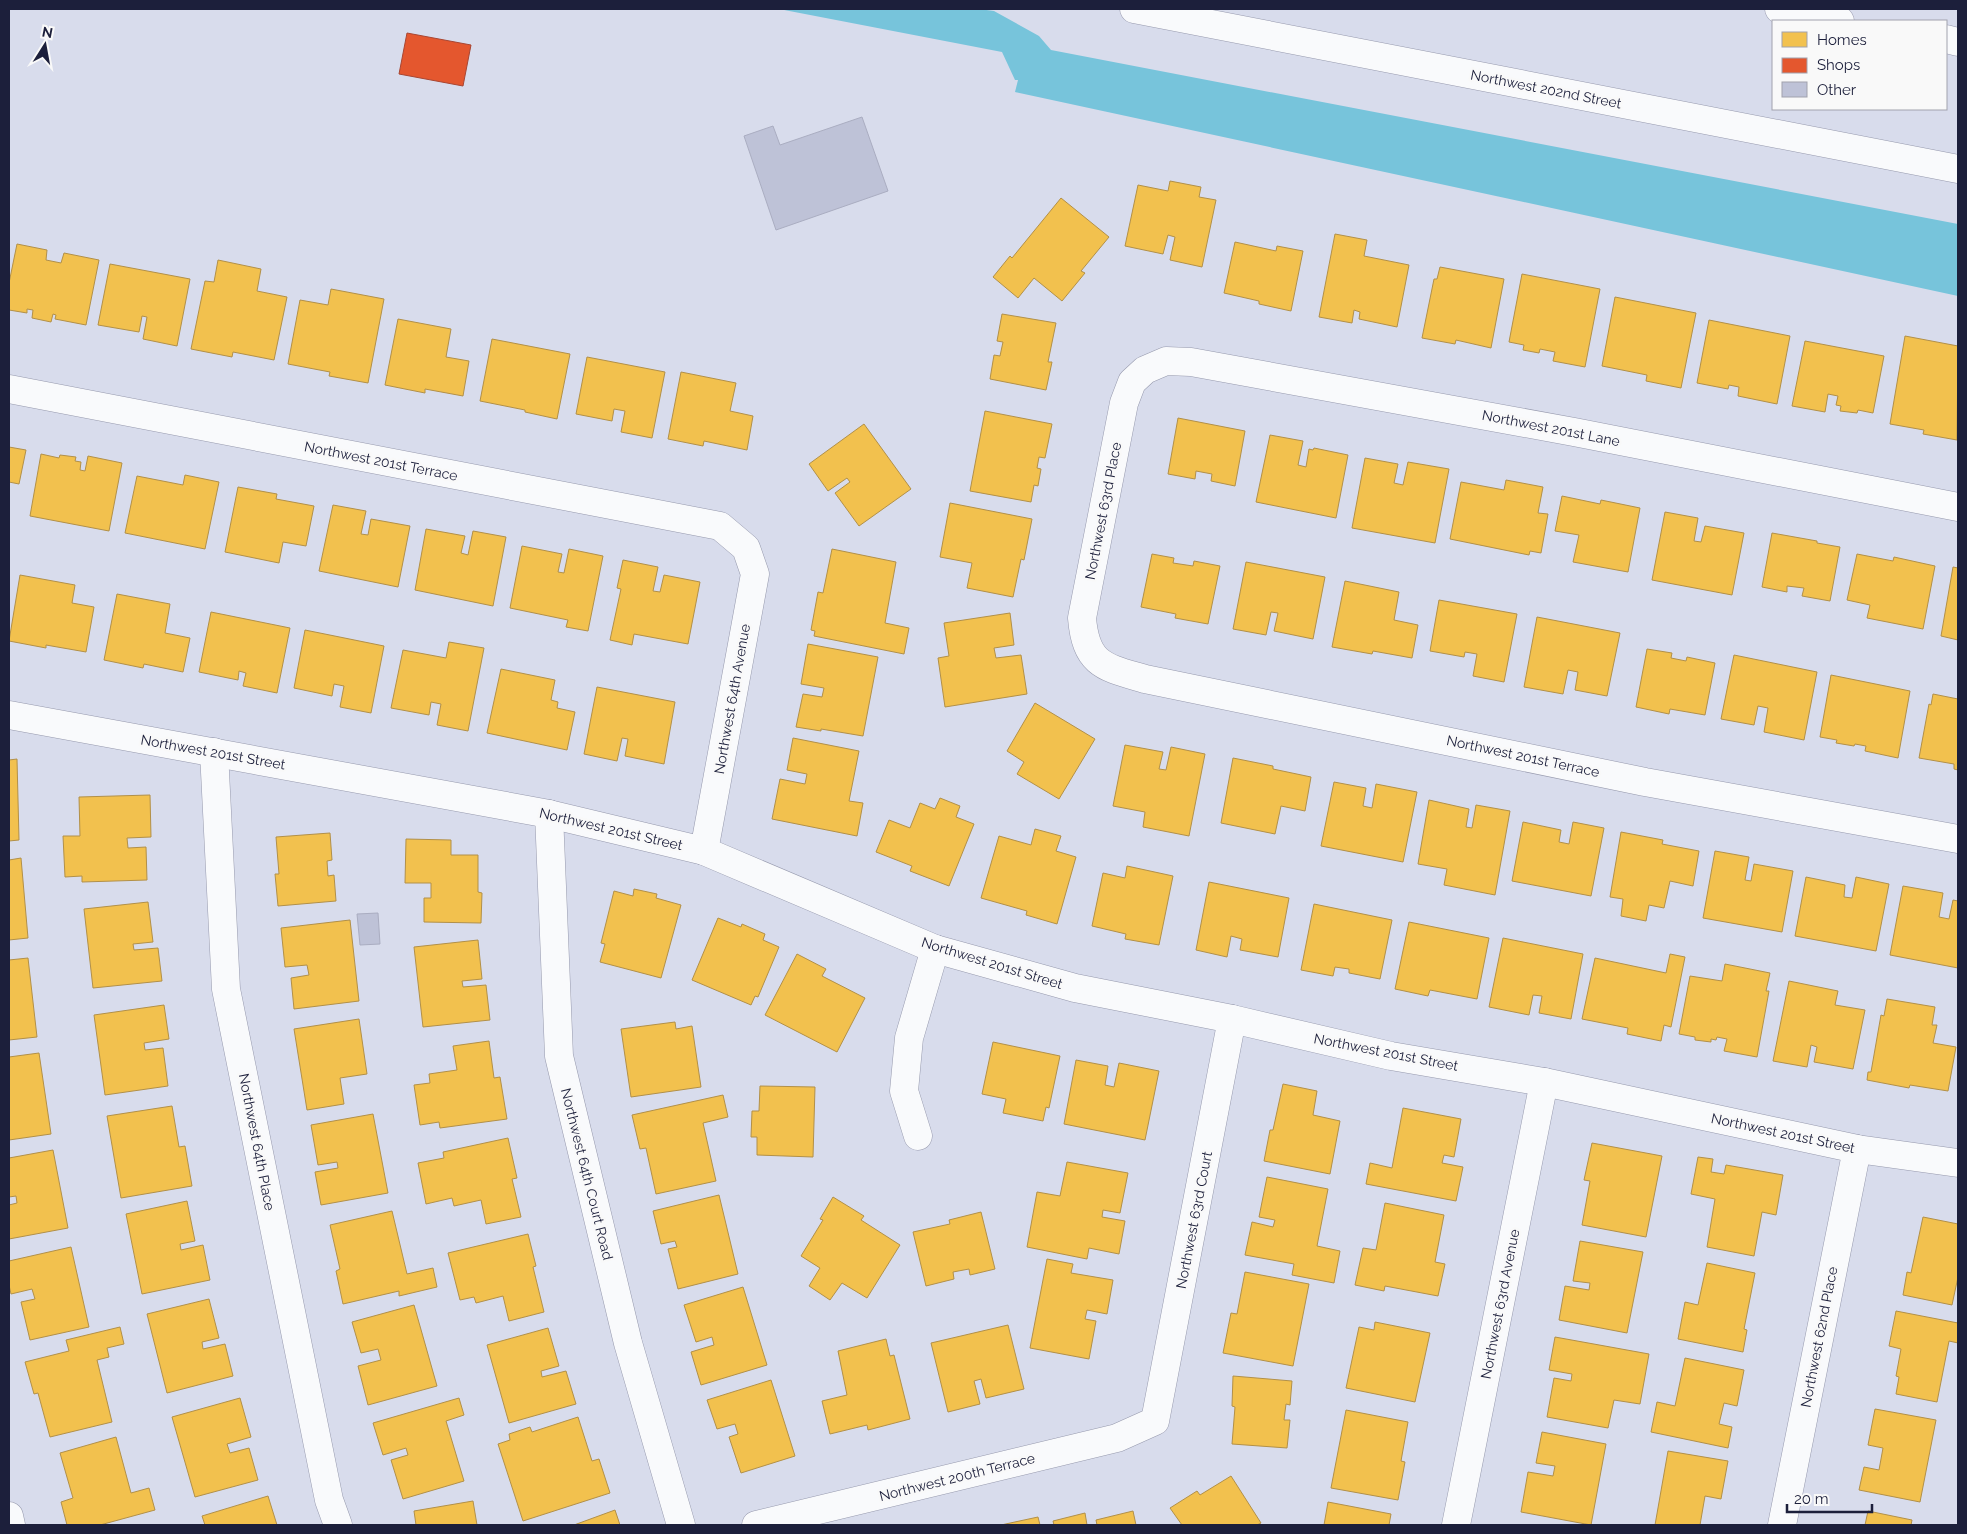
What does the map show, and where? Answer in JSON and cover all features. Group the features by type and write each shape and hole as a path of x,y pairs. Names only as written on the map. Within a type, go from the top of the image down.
{"street":[{"name":"Northwest 202nd Street","path":"1134,9 1958,170"},
{"path":"1779,9 1835,20"},
{"name":"Northwest 201st Lane","path":"1145,370 1166,360 1191,362 1564,430 1958,507"},
{"name":"Northwest 63rd Place","path":"1093,657 1084,637 1082,618 1124,403 1132,382 1145,370"},
{"name":"Northwest 201st Terrace","path":"9,389 720,526 746,548"},
{"name":"Northwest 64th Avenue","path":"704,851 754,574 746,548"},
{"name":"Northwest 201st Terrace","path":"1093,657 1109,669 1145,679 1645,782 1958,839"},
{"name":"Northwest 201st Street","path":"9,715 549,814 704,851 935,949 1076,988 1232,1019 1391,1056 1544,1082 1857,1148 1958,1163"},
{"name":"Northwest 64th Place","path":"214,752 226,989 329,1500 338,1525"},
{"name":"Northwest 64th Court Road","path":"549,814 559,1056 628,1343 681,1525"},
{"path":"918,1136 904,1091 909,1038 935,949"},
{"name":"Northwest 63rd Court","path":"1155,1421 1232,1019"},
{"name":"Northwest 63rd Avenue","path":"1456,1525 1544,1082"},
{"name":"Northwest 62nd Place","path":"1782,1525 1857,1148"},
{"name":"Northwest 200th Terrace","path":"756,1525 1117,1438 1155,1421"},
{"path":"9,1516 11,1525"}],"water":[{"path":"779,9 979,9 994,11 1039,36 1051,50 1958,224 1958,296 1015,92 1018,80 1015,80 1002,52"}],"building: Homes":[{"path":"1170,181 1201,187 1199,197 1216,200 1202,267 1170,260 1175,237 1168,235 1163,254 1125,246 1138,185 1168,191"},
{"path":"1061,198 1109,237 1081,271 1085,273 1062,301 1034,278 1018,298 993,277 1010,256 1012,258"},
{"path":"1335,234 1367,240 1364,256 1409,265 1397,327 1359,319 1360,312 1354,310 1352,323 1319,317"},
{"path":"1235,242 1276,251 1277,246 1303,251 1291,311 1259,304 1259,301 1224,293"},
{"path":"17,244 47,250 46,260 61,263 64,253 99,260 86,325 55,319 56,315 53,314 51,322 32,318 33,310 27,309 27,313 9,310 9,283"},
{"path":"218,260 261,269 257,291 287,297 274,360 233,352 232,357 191,349 205,281 214,282"},
{"path":"110,264 190,279 177,346 143,339 147,317 142,316 139,332 98,325"},
{"path":"1440,267 1504,279 1491,348 1456,340 1455,344 1422,338 1434,279 1437,279"},
{"path":"1522,274 1600,289 1585,367 1553,361 1555,352 1540,349 1539,353 1523,350 1524,345 1509,342"},
{"path":"331,289 384,299 368,383 329,376 330,372 288,364 300,300 328,305"},
{"path":"1615,297 1696,313 1681,388 1646,381 1647,375 1602,366"},
{"path":"1002,314 1056,323 1048,362 1052,362 1046,390 990,379 994,355 1000,356 1003,342 997,341"},
{"path":"398,319 451,329 446,357 469,361 463,396 425,389 425,393 385,385"},
{"path":"1709,320 1790,336 1777,404 1738,396 1739,387 1729,385 1728,389 1697,383"},
{"path":"1905,336 1958,346 1957,440 1923,434 1924,430 1890,424"},
{"path":"492,339 570,354 557,419 480,401"},
{"path":"1805,341 1884,356 1873,413 1858,410 1857,413 1840,411 1841,406 1836,405 1838,396 1828,394 1825,412 1792,406"},
{"path":"587,357 665,372 652,438 621,432 625,411 614,409 612,421 576,414"},
{"path":"681,372 736,383 730,411 753,416 747,450 704,441 703,446 668,439"},
{"path":"985,411 1052,424 1045,458 1039,457 1037,468 1041,469 1038,486 1034,485 1031,502 970,491"},
{"path":"1178,418 1245,431 1235,486 1211,481 1212,474 1196,471 1195,479 1168,474"},
{"path":"864,424 911,489 859,526 835,493 850,482 847,478 828,491 809,464"},
{"path":"1270,435 1303,441 1298,465 1306,467 1309,449 1313,450 1314,448 1348,455 1336,518 1256,502"},
{"path":"9,447 26,450 19,484 9,482"},
{"path":"41,454 59,458 60,455 76,457 75,461 81,462 80,470 85,471 88,456 122,463 109,531 30,516"},
{"path":"1365,458 1398,464 1394,483 1403,485 1408,462 1449,469 1435,543 1352,528"},
{"path":"185,475 219,482 205,549 125,533 137,476 183,485"},
{"path":"1506,480 1543,487 1538,513 1548,514 1541,553 1530,551 1529,555 1450,539 1461,482 1504,490"},
{"path":"238,487 277,494 276,499 314,506 306,546 283,542 279,563 225,552"},
{"path":"1562,496 1600,504 1601,500 1640,508 1628,572 1573,562 1579,535 1555,531"},
{"path":"950,503 1032,519 1024,560 1021,559 1013,597 967,588 972,563 940,557"},
{"path":"333,505 366,511 361,534 368,535 371,519 410,526 398,587 319,571"},
{"path":"1665,512 1698,518 1694,541 1701,542 1705,526 1744,533 1732,595 1652,580"},
{"path":"426,529 465,536 461,553 468,555 473,531 506,537 493,606 415,590"},
{"path":"1772,533 1840,547 1830,601 1802,596 1804,588 1787,586 1787,592 1762,587"},
{"path":"522,546 562,554 558,572 564,573 569,549 603,556 588,631 566,627 568,620 510,608"},
{"path":"832,549 896,562 885,623 909,628 904,654 814,636 815,631 811,630 818,592 823,593"},
{"path":"1152,554 1174,558 1173,563 1193,566 1194,561 1220,566 1208,624 1175,618 1176,614 1141,607"},
{"path":"1857,554 1893,561 1894,557 1935,566 1923,629 1867,618 1870,605 1847,600"},
{"path":"623,560 658,567 653,591 660,592 664,575 700,582 688,644 634,634 632,645 610,640 621,589 617,588"},
{"path":"1246,562 1325,577 1313,639 1274,631 1278,613 1271,612 1266,635 1233,629"},
{"path":"1953,567 1958,568 1958,640 1941,636"},
{"path":"20,575 75,585 72,603 94,607 86,652 46,645 46,648 9,641"},
{"path":"1345,581 1399,592 1394,620 1418,625 1412,658 1373,651 1372,654 1332,647"},
{"path":"117,594 170,604 165,633 190,638 183,672 144,664 143,668 104,660"},
{"path":"1439,600 1517,614 1504,682 1473,676 1477,654 1465,652 1464,657 1430,651"},
{"path":"211,612 290,628 277,693 243,686 246,673 239,671 238,680 199,672"},
{"path":"1010,613 1014,645 994,648 996,658 1021,655 1027,694 945,707 938,658 949,656 944,623"},
{"path":"1537,617 1620,633 1607,696 1575,690 1578,672 1568,670 1563,694 1524,687"},
{"path":"305,630 384,646 371,713 340,707 344,686 334,684 332,696 294,688"},
{"path":"449,642 484,648 468,731 437,725 441,704 431,702 429,715 391,708 403,650 446,658"},
{"path":"808,644 878,657 863,736 796,727 803,694 822,697 824,688 801,684"},
{"path":"1647,649 1672,653 1671,658 1686,661 1687,657 1715,663 1705,715 1670,709 1669,714 1636,707"},
{"path":"1734,655 1817,672 1804,740 1764,732 1768,708 1758,706 1754,725 1721,719"},
{"path":"501,669 555,680 551,700 558,702 557,708 575,712 567,750 487,733"},
{"path":"1831,675 1910,691 1898,758 1865,751 1866,746 1836,743 1837,740 1820,737"},
{"path":"597,687 675,702 664,764 625,756 628,739 622,738 617,761 584,754"},
{"path":"1933,694 1958,699 1958,770 1954,769 1954,764 1919,758 1929,704 1931,705"},
{"path":"1035,703 1095,739 1059,799 1017,774 1024,762 1007,751"},
{"path":"793,738 859,751 849,801 863,803 857,836 772,819 780,779 805,784 807,774 787,770"},
{"path":"1125,745 1163,752 1159,769 1166,770 1171,747 1205,754 1189,836 1143,827 1145,812 1113,806"},
{"path":"1233,758 1273,766 1273,769 1311,777 1305,811 1281,806 1275,834 1221,823"},
{"path":"17,759 19,840 9,841 9,760"},
{"path":"1334,782 1366,788 1363,806 1372,808 1376,784 1417,792 1403,862 1321,846"},
{"path":"150,795 151,837 127,838 128,848 146,847 147,880 82,882 82,876 65,877 63,836 80,836 79,797"},
{"path":"940,798 960,806 956,817 974,824 949,886 910,871 912,866 876,852 889,820 910,828 920,803 935,809"},
{"path":"1429,800 1469,809 1466,827 1472,828 1476,805 1510,811 1495,895 1444,885 1447,869 1418,864"},
{"path":"1523,822 1561,830 1559,842 1569,844 1573,822 1604,828 1591,896 1512,881"},
{"path":"1035,829 1061,836 1056,851 1076,857 1057,924 1026,915 1027,911 981,898 999,836 1031,845"},
{"path":"1621,832 1663,840 1662,844 1699,851 1693,886 1670,881 1664,908 1649,905 1646,921 1621,916 1623,899 1610,897"},
{"path":"330,833 332,860 327,861 328,876 334,875 336,901 278,906 275,874 279,874 276,837"},
{"path":"406,839 451,840 451,855 478,855 478,892 482,893 481,923 424,922 424,898 431,898 431,883 405,883"},
{"path":"1715,851 1749,857 1745,880 1751,881 1754,864 1793,871 1782,932 1703,918"},
{"path":"21,858 28,938 9,940 9,860"},
{"path":"1127,866 1173,876 1159,945 1125,939 1126,934 1092,926 1103,873 1125,878"},
{"path":"1806,877 1845,885 1844,897 1852,898 1856,877 1889,884 1876,951 1795,936"},
{"path":"1209,882 1289,898 1278,957 1240,950 1242,939 1231,936 1227,957 1196,950"},
{"path":"1903,886 1943,893 1939,917 1949,919 1953,900 1958,901 1958,968 1890,955"},
{"path":"634,889 657,894 656,898 681,905 661,978 600,962 605,944 601,943 614,891 633,896"},
{"path":"148,902 153,942 133,944 134,950 158,948 162,981 93,988 84,909"},
{"path":"1314,904 1392,920 1380,979 1349,973 1349,969 1335,967 1333,976 1301,970"},
{"path":"718,918 741,927 742,924 765,934 763,940 779,947 758,997 755,996 751,1005 692,980"},
{"path":"350,920 359,1001 294,1009 291,978 309,975 307,965 285,967 281,928"},
{"path":"1409,922 1489,938 1477,999 1430,990 1428,996 1395,989"},
{"path":"1503,938 1583,954 1571,1019 1539,1013 1542,996 1533,995 1529,1015 1489,1007"},
{"path":"478,940 482,979 462,981 463,987 486,985 490,1020 423,1027 414,947"},
{"path":"797,954 826,969 822,976 865,998 837,1052 765,1015"},
{"path":"1670,954 1685,957 1671,1027 1664,1025 1661,1041 1627,1034 1628,1028 1582,1019 1595,958 1666,973"},
{"path":"28,958 37,1037 9,1040 9,960"},
{"path":"1725,964 1770,973 1766,991 1769,991 1757,1057 1724,1051 1727,1039 1717,1037 1716,1040 1711,1039 1711,1042 1695,1040 1695,1037 1679,1034 1690,976 1722,981"},
{"path":"1789,981 1838,991 1835,1005 1865,1010 1853,1069 1814,1062 1817,1047 1811,1045 1807,1067 1773,1061"},
{"path":"1887,999 1935,1007 1932,1025 1937,1025 1933,1043 1956,1047 1948,1091 1910,1085 1909,1088 1867,1080 1868,1072 1871,1072 1881,1015 1884,1016"},
{"path":"164,1005 169,1039 144,1043 145,1050 163,1048 168,1086 105,1095 94,1015"},
{"path":"359,1019 367,1074 340,1078 344,1104 307,1110 294,1029"},
{"path":"675,1022 676,1029 692,1026 701,1087 631,1097 621,1029"},
{"path":"489,1041 494,1078 500,1077 507,1119 440,1128 439,1122 420,1125 414,1085 430,1083 429,1074 457,1070 453,1046"},
{"path":"993,1042 1060,1056 1049,1108 1046,1107 1043,1121 1003,1113 1006,1099 982,1094"},
{"path":"39,1053 51,1134 9,1140 9,1057"},
{"path":"1076,1060 1108,1066 1105,1085 1114,1087 1119,1063 1159,1071 1145,1140 1064,1124"},
{"path":"1283,1084 1317,1091 1313,1115 1340,1121 1330,1174 1264,1161 1270,1130 1273,1130"},
{"path":"760,1086 815,1087 813,1157 757,1155 757,1137 751,1137 752,1111 759,1111"},
{"path":"723,1095 728,1117 703,1123 716,1181 656,1194 646,1148 640,1149 632,1115"},
{"path":"172,1106 179,1147 185,1146 192,1186 121,1198 107,1116"},
{"path":"1403,1108 1461,1119 1454,1157 1444,1155 1442,1163 1463,1167 1456,1201 1366,1184 1370,1163 1392,1168"},
{"path":"373,1114 388,1193 321,1205 315,1172 338,1168 337,1162 318,1165 311,1125"},
{"path":"508,1138 517,1178 512,1179 521,1217 486,1224 481,1200 454,1206 452,1198 426,1204 418,1163 444,1158 443,1152"},
{"path":"1592,1143 1662,1156 1646,1237 1582,1225 1590,1181 1584,1180"},
{"path":"53,1150 68,1228 9,1239 9,1205 17,1203 16,1196 9,1197 9,1158"},
{"path":"1698,1157 1713,1159 1711,1172 1724,1174 1726,1165 1783,1175 1776,1215 1762,1212 1754,1256 1707,1247 1715,1199 1691,1194"},
{"path":"1067,1162 1128,1173 1120,1213 1103,1210 1102,1217 1125,1221 1119,1254 1089,1248 1087,1259 1027,1247 1037,1192 1060,1196"},
{"path":"1267,1177 1328,1189 1317,1246 1340,1251 1334,1283 1292,1275 1294,1264 1245,1255 1252,1222 1273,1227 1275,1220 1259,1217"},
{"path":"719,1195 738,1274 678,1289 668,1249 677,1247 675,1241 661,1244 653,1211"},
{"path":"833,1197 864,1216 861,1220 900,1245 867,1298 842,1283 830,1300 809,1286 820,1268 801,1256 823,1220 820,1219"},
{"path":"187,1201 195,1241 180,1244 181,1250 203,1245 210,1280 142,1294 126,1214"},
{"path":"1385,1203 1444,1215 1435,1262 1445,1264 1438,1296 1385,1286 1384,1291 1355,1285 1363,1248 1376,1250"},
{"path":"392,1211 407,1274 433,1268 437,1287 399,1296 399,1291 343,1304 336,1271 340,1269 330,1225"},
{"path":"981,1212 995,1269 970,1275 969,1269 953,1272 954,1279 926,1286 913,1232 950,1224 949,1220"},
{"path":"1923,1217 1958,1224 1958,1277 1952,1305 1903,1295 1907,1272 1911,1273"},
{"path":"528,1234 536,1266 533,1267 544,1312 509,1321 503,1296 476,1303 474,1297 460,1300 448,1253"},
{"path":"1580,1241 1643,1252 1627,1333 1559,1320 1565,1286 1589,1290 1590,1283 1573,1281"},
{"path":"71,1247 89,1327 30,1340 21,1302 35,1299 32,1289 11,1294 9,1261"},
{"path":"1047,1259 1073,1264 1071,1273 1113,1280 1107,1314 1087,1310 1085,1319 1096,1321 1089,1359 1030,1348"},
{"path":"1707,1263 1755,1273 1744,1329 1747,1330 1743,1352 1678,1339 1685,1302 1698,1305"},
{"path":"1245,1272 1309,1284 1293,1366 1223,1353 1231,1313 1237,1314"},
{"path":"743,1287 767,1365 701,1385 691,1352 714,1345 712,1337 696,1342 684,1305"},
{"path":"209,1299 219,1338 202,1342 203,1349 225,1344 233,1376 167,1393 147,1314"},
{"path":"414,1305 437,1386 368,1405 358,1366 381,1360 378,1349 361,1353 352,1322"},
{"path":"1896,1311 1958,1323 1958,1343 1949,1341 1937,1402 1896,1394 1899,1377 1896,1376 1901,1349 1889,1346"},
{"path":"1375,1322 1430,1333 1415,1402 1346,1388 1359,1327 1374,1330"},
{"path":"1008,1325 1024,1389 986,1398 981,1379 974,1381 980,1404 948,1412 931,1343"},
{"path":"120,1327 124,1344 107,1348 109,1357 97,1360 112,1422 50,1437 38,1393 34,1394 25,1362 69,1351 66,1340"},
{"path":"548,1328 559,1366 541,1371 542,1377 566,1371 576,1404 509,1423 487,1345"},
{"path":"1555,1337 1649,1354 1640,1404 1614,1400 1608,1428 1547,1417 1554,1378 1571,1381 1572,1374 1549,1370"},
{"path":"886,1339 890,1356 894,1355 910,1419 868,1430 867,1425 830,1434 822,1401 847,1395 838,1351"},
{"path":"1685,1358 1744,1370 1737,1406 1724,1403 1719,1424 1732,1427 1728,1448 1651,1432 1657,1402 1675,1406"},
{"path":"1233,1376 1292,1381 1290,1405 1286,1404 1284,1420 1290,1420 1287,1448 1232,1444 1235,1407 1232,1406"},
{"path":"771,1380 795,1456 741,1473 729,1437 738,1434 735,1424 717,1429 707,1400"},
{"path":"240,1398 251,1437 227,1444 230,1453 249,1448 258,1480 195,1497 172,1417"},
{"path":"459,1398 464,1415 446,1421 464,1481 403,1499 391,1460 408,1455 406,1448 383,1455 373,1423"},
{"path":"1875,1409 1936,1420 1920,1502 1859,1490 1864,1467 1879,1470 1883,1448 1868,1445"},
{"path":"1346,1410 1408,1422 1401,1461 1405,1462 1398,1500 1331,1488"},
{"path":"578,1417 592,1461 599,1459 610,1493 523,1521 498,1444 510,1440 509,1434 530,1427 532,1432"},
{"path":"1542,1432 1606,1444 1591,1525 1521,1512 1528,1472 1553,1476 1555,1466 1536,1463"},
{"path":"116,1437 131,1493 149,1488 155,1510 100,1525 67,1525 61,1502 73,1498 60,1453"},
{"path":"1668,1451 1728,1461 1721,1499 1705,1496 1700,1525 1655,1525"},
{"path":"1231,1476 1261,1523 1257,1525 1182,1525 1170,1508 1197,1491 1200,1495"},
{"path":"268,1496 277,1525 205,1525 202,1516"},
{"path":"473,1501 477,1525 416,1525 414,1511"},
{"path":"1328,1502 1391,1514 1389,1525 1324,1525"},
{"path":"615,1510 620,1525 574,1525"},
{"path":"1133,1511 1136,1525 1097,1525 1096,1520"},
{"path":"1868,1511 1912,1520 1911,1525 1865,1525"},
{"path":"1085,1513 1087,1525 1054,1525 1053,1521"},
{"path":"1038,1517 1040,1525 1001,1525"}],"building: Shops":[{"path":"407,33 471,45 463,86 399,74"}],"building: Other":[{"path":"862,117 888,191 776,230 744,136 773,126 780,145"},
{"path":"378,913 380,944 360,945 357,914"}]}
